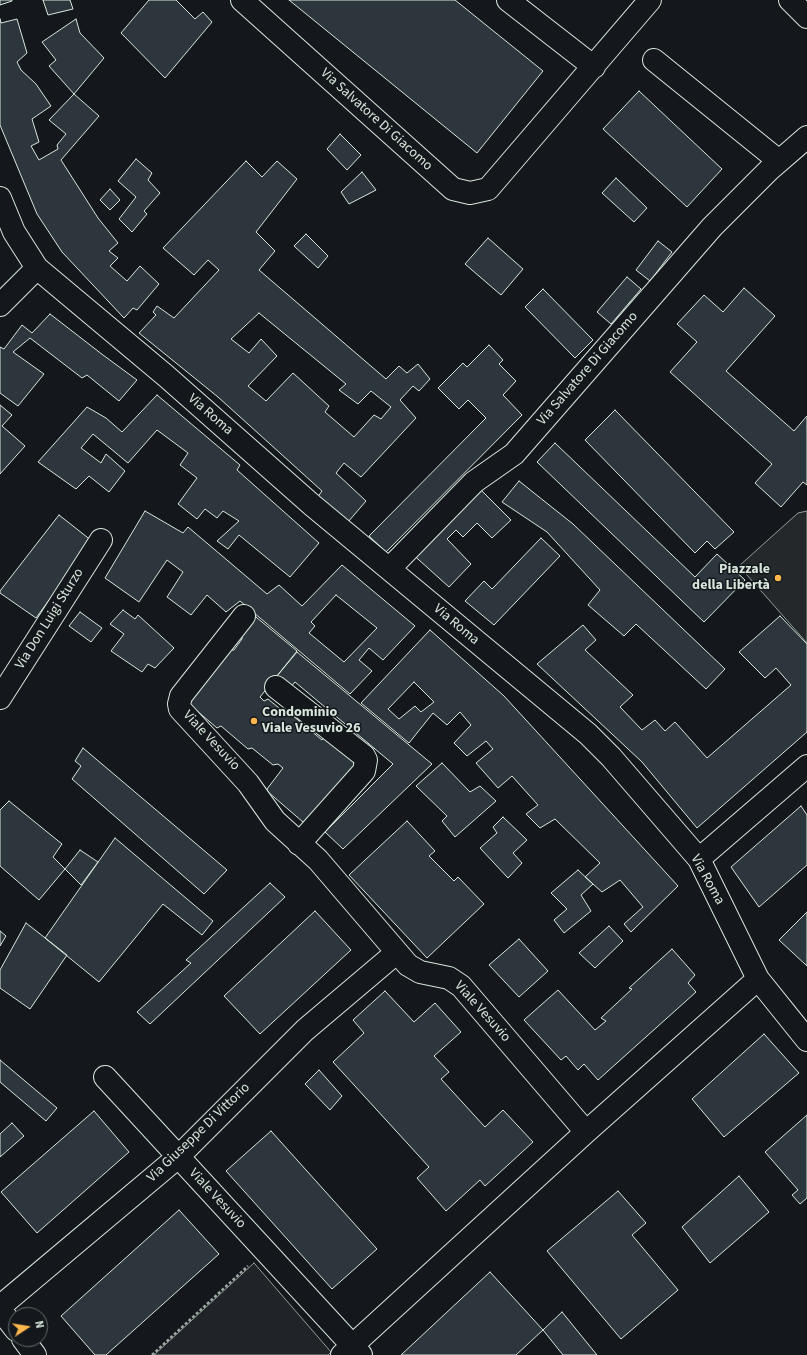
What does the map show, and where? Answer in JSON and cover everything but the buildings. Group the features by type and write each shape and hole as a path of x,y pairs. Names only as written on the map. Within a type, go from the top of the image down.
{"street":[{"name":"Via Salvatore Di Giacomo","path":"242,0 454,189 470,192 488,189 650,0"},
{"path":"508,0 594,67"},
{"path":"790,0 807,17"},
{"path":"654,60 779,161"},
{"name":"Via Salvatore Di Giacomo","path":"389,569 474,482 514,454 712,228 779,161 807,137"},
{"name":"Via Roma","path":"0,198 14,232 37,268 166,376 312,505 588,734 611,757 699,860 758,979 807,1040"},
{"path":"0,305 37,268"},
{"name":"Via Don Luigi Sturzo","path":"0,698 101,540"},
{"name":"Viale Vesuvio","path":"244,616 181,696 179,704 180,709 248,783 275,821 318,860 396,953 414,969 449,978 461,986 586,1132"},
{"path":"276,687 364,756 366,760 364,771 300,844"},
{"path":"699,860 807,766"},
{"name":"Via Giuseppe Di Vittorio","path":"8,1320 2,1312 4,1304 178,1157 304,1030 396,953"},
{"name":"Viale Vesuvio","path":"105,1077 264,1250 352,1352 586,1132 758,979"}],"path":[{"path":"152,1355 264,1250"}],"shaded area":[{"name":"Piazzale della Libertà","path":"807,511 807,643 739,566 798,513"},
{"path":"254,1263 331,1352 328,1355 154,1355"}],"place":[{"name":"Piazzale della Libertà","path":"778,578"},
{"name":"Condominio Viale Vesuvio 26","path":"254,721"}]}
